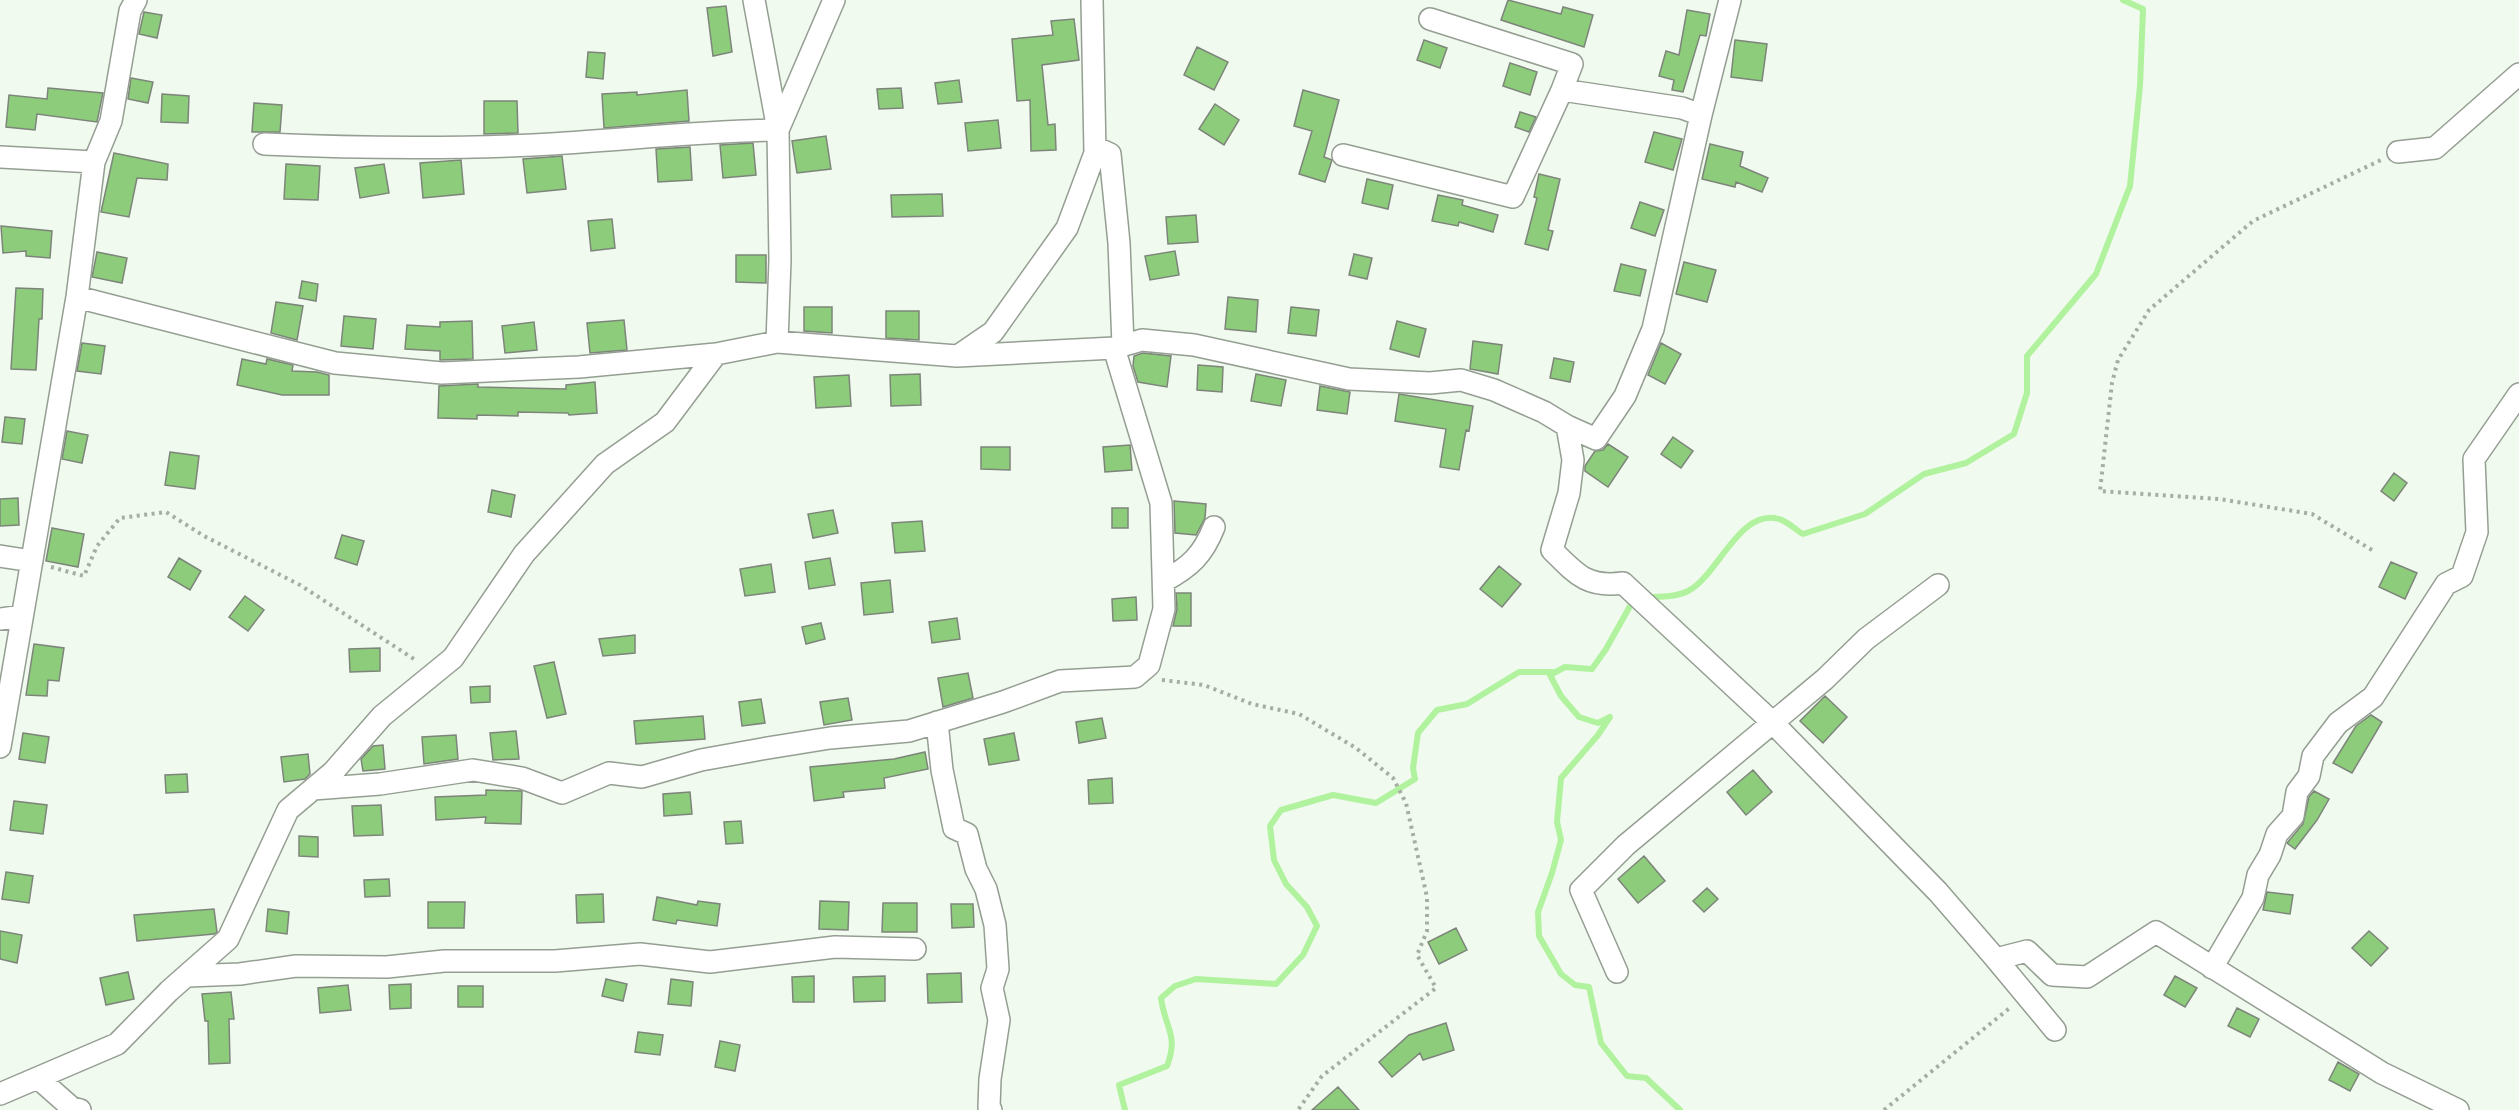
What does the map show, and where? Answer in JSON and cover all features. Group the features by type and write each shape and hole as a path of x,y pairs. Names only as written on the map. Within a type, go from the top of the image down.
{"street":[{"path":"0,747 76,297 94,162 111,121 130,11 136,0"},
{"path":"754,0 778,130 780,260 777,342"},
{"path":"778,130 834,0"},
{"path":"957,356 993,332 1066,228 1095,153 1092,0"},
{"path":"76,297 335,363 442,373 579,367 716,354 777,342 957,356 1118,346 1142,340 1194,345 1349,379 1430,383 1461,380 1494,390 1544,412 1567,426 1596,439 1625,396 1653,329 1701,114 1730,0"},
{"path":"1343,155 1513,197 1572,64 1430,19"},
{"path":"2398,152 2435,148 2519,74"},
{"path":"1562,90 1682,108 1701,114"},
{"path":"264,144 381,149 533,145 726,131 778,130"},
{"path":"313,789 380,783 473,770 522,778 562,793 609,773 642,777 701,760 830,738 909,730 1003,702 1060,681 1135,677 1149,665 1164,609 1161,503 1118,346 1119,243 1110,154 1095,147"},
{"path":"0,157 94,162"},
{"path":"0,1094 117,1044 228,939 288,810 333,772 382,716 453,658 524,555 605,464 665,422 716,354"},
{"path":"2212,968 2253,898 2258,874 2270,855 2277,834 2293,816 2297,792 2309,776 2313,756 2338,723 2373,697 2446,584 2462,576 2477,532 2474,459 2519,394"},
{"path":"1567,426 1573,460 1569,493 1552,550 1581,579 1606,585 1623,583 1772,722 1938,892 2055,1030"},
{"path":"1164,582 1186,569 1207,545 1214,527"},
{"path":"0,556 32,561"},
{"path":"1617,972 1581,890 1626,845 1825,679 1866,639 1938,585"},
{"path":"0,619 22,616"},
{"path":"937,722 942,770 954,828 967,834 976,868 986,889 995,925 998,969 992,988 999,1020 990,1078 988,1109"},
{"path":"1996,959 2027,951 2052,975 2087,977 2156,932 2382,1073 2458,1110"},
{"path":"187,976 240,974 296,966 387,967 444,961 555,962 640,954 710,962 835,946 915,949"},
{"path":"38,1077 72,1108 80,1110"}],"path":[{"path":"2372,550 2312,514 2219,499 2100,491 2112,383 2118,360 2149,310 2253,221 2398,152"},
{"path":"32,561 84,576 96,546 120,518 166,512 204,536 300,585 435,673"},
{"path":"1135,677 1204,685 1252,704 1299,714 1356,748 1393,778 1406,803 1427,897 1427,931 1417,955 1436,988 1322,1076 1298,1110"},
{"path":"1884,1110 2025,995"}],"building":[{"path":"1508,0 1561,14 1563,7 1593,15 1584,47 1501,20"},
{"path":"726,6 732,52 713,56 707,8"},
{"path":"1687,10 1710,14 1706,36 1700,35 1683,92 1672,90 1674,80 1659,76 1666,51 1679,55"},
{"path":"144,12 162,15 157,38 139,34"},
{"path":"1074,19 1079,60 1042,65 1048,125 1055,124 1056,150 1031,151 1030,100 1017,101 1012,39 1053,35 1051,21"},
{"path":"1424,40 1447,48 1440,68 1417,60"},
{"path":"1735,40 1767,44 1762,81 1731,77"},
{"path":"1197,47 1228,62 1214,90 1184,75"},
{"path":"588,52 605,53 603,79 586,77"},
{"path":"1510,63 1537,72 1530,95 1503,86"},
{"path":"131,78 153,82 148,103 128,99"},
{"path":"959,80 962,102 938,104 935,83"},
{"path":"48,88 103,93 97,122 37,114 35,130 6,127 9,95 47,99"},
{"path":"901,88 903,108 879,109 877,89"},
{"path":"687,90 689,121 604,128 602,94 637,92 637,95"},
{"path":"1303,90 1339,100 1324,157 1332,160 1325,182 1299,174 1312,131 1294,126"},
{"path":"162,94 189,96 188,123 161,122"},
{"path":"484,101 517,101 518,133 484,134"},
{"path":"254,103 282,105 280,132 252,132"},
{"path":"1215,104 1239,120 1224,145 1199,129"},
{"path":"1520,112 1536,117 1529,132 1515,127"},
{"path":"998,120 1001,148 968,151 965,123"},
{"path":"1654,132 1682,139 1673,170 1645,162"},
{"path":"826,136 831,169 797,173 792,141"},
{"path":"753,143 756,175 723,178 720,145"},
{"path":"1710,144 1743,152 1740,166 1768,178 1762,192 1736,182 1735,187 1702,179"},
{"path":"690,147 692,180 658,182 656,149"},
{"path":"114,153 168,164 167,180 137,178 129,217 101,212"},
{"path":"562,156 566,189 527,193 523,159"},
{"path":"461,160 464,194 423,198 420,163"},
{"path":"286,164 320,166 318,200 284,199"},
{"path":"384,164 389,193 360,198 355,168"},
{"path":"1539,174 1560,179 1548,230 1553,231 1548,250 1525,244 1537,198 1534,197"},
{"path":"1367,179 1393,185 1388,209 1362,203"},
{"path":"942,194 943,216 892,217 891,195"},
{"path":"1438,195 1463,200 1462,205 1498,215 1493,232 1459,222 1458,226 1432,221"},
{"path":"1640,202 1664,210 1655,236 1631,228"},
{"path":"1196,215 1198,242 1168,244 1166,217"},
{"path":"612,219 615,248 591,251 588,221"},
{"path":"1,226 52,231 50,258 26,256 26,251 3,253"},
{"path":"1175,251 1179,275 1150,280 1145,256"},
{"path":"97,252 127,258 122,283 92,277"},
{"path":"1354,254 1372,258 1367,279 1349,275"},
{"path":"736,255 766,255 766,283 736,282"},
{"path":"1684,262 1716,270 1707,302 1676,294"},
{"path":"1621,264 1646,270 1640,296 1614,291"},
{"path":"302,281 318,284 316,301 299,298"},
{"path":"16,288 43,289 36,370 11,369"},
{"path":"1228,297 1258,300 1256,332 1225,329"},
{"path":"276,302 303,306 297,340 271,333"},
{"path":"804,307 832,307 832,333 804,331"},
{"path":"1291,307 1319,310 1316,336 1288,333"},
{"path":"886,311 919,311 919,340 886,338"},
{"path":"344,316 376,319 373,349 341,346"},
{"path":"624,320 627,350 590,353 587,323"},
{"path":"472,321 473,359 440,360 440,351 405,349 407,325 440,327 440,322"},
{"path":"1397,321 1426,329 1419,357 1390,349"},
{"path":"534,322 537,350 505,353 502,326"},
{"path":"1473,341 1502,345 1498,374 1470,369"},
{"path":"82,343 105,346 101,374 77,371"},
{"path":"1661,343 1681,354 1665,384 1648,375"},
{"path":"1143,353 1171,356 1167,387 1138,382 1133,366 1134,356"},
{"path":"1554,358 1574,362 1570,382 1550,378"},
{"path":"242,359 266,364 267,359 293,365 292,371 329,375 329,395 282,395 237,385"},
{"path":"1198,365 1223,367 1222,392 1197,390"},
{"path":"920,374 921,405 891,406 890,375"},
{"path":"1256,374 1286,380 1281,406 1251,401"},
{"path":"849,375 851,406 816,408 814,377"},
{"path":"595,382 597,413 569,415 568,413 518,412 518,416 477,415 477,419 438,418 439,386 478,384 478,387 566,389 566,385"},
{"path":"1320,386 1350,392 1347,414 1317,410"},
{"path":"1399,394 1473,406 1459,470 1440,467 1446,429 1395,421"},
{"path":"5,417 25,419 22,444 2,442"},
{"path":"67,431 88,435 82,463 62,459"},
{"path":"1673,437 1693,451 1681,468 1661,454"},
{"path":"1608,444 1628,457 1608,487 1585,471 1585,466 1595,451 1603,450"},
{"path":"1130,445 1132,470 1105,472 1103,447"},
{"path":"981,447 1010,447 1010,470 981,469"},
{"path":"170,452 199,456 195,489 165,485"},
{"path":"2394,473 2407,483 2394,501 2381,491"},
{"path":"492,490 515,495 511,517 488,512"},
{"path":"18,498 19,525 0,526 0,499"},
{"path":"1174,501 1206,504 1205,518 1196,535 1175,533"},
{"path":"1112,508 1128,508 1128,528 1112,528"},
{"path":"833,510 838,533 813,538 808,514"},
{"path":"922,521 925,551 895,553 892,523"},
{"path":"52,528 84,534 78,567 46,561"},
{"path":"342,535 364,541 357,565 335,558"},
{"path":"179,558 201,571 190,590 168,577"},
{"path":"830,558 835,585 809,589 805,562"},
{"path":"2391,562 2417,573 2405,599 2379,587"},
{"path":"771,564 775,592 745,596 740,569"},
{"path":"1499,566 1521,584 1502,607 1480,589"},
{"path":"890,580 893,612 864,615 861,583"},
{"path":"1176,593 1191,593 1191,626 1173,626 1177,609"},
{"path":"245,596 264,610 248,631 229,617"},
{"path":"1136,597 1137,620 1113,621 1112,599"},
{"path":"957,618 960,639 932,643 929,622"},
{"path":"821,623 825,639 806,644 802,627"},
{"path":"635,635 635,653 603,656 599,639"},
{"path":"34,644 64,648 59,681 48,680 47,696 26,695"},
{"path":"380,648 380,671 350,672 349,649"},
{"path":"554,662 566,714 547,718 534,666"},
{"path":"968,673 973,698 943,707 938,678"},
{"path":"490,686 490,702 471,703 470,687"},
{"path":"1825,696 1847,717 1823,743 1800,721"},
{"path":"848,698 852,720 824,725 820,702"},
{"path":"761,699 765,723 742,726 739,702"},
{"path":"2371,715 2382,722 2352,773 2333,763 2356,726"},
{"path":"703,716 705,739 636,744 634,721"},
{"path":"1102,718 1106,738 1079,743 1076,722"},
{"path":"516,731 519,759 493,760 490,733"},
{"path":"23,733 49,737 45,763 19,759"},
{"path":"1014,733 1019,760 989,765 984,739"},
{"path":"456,735 458,759 424,764 422,737"},
{"path":"383,745 385,769 363,771 361,759 373,746"},
{"path":"925,752 928,769 884,778 885,788 843,792 844,797 814,801 810,767 894,759"},
{"path":"308,754 310,774 305,779 284,782 281,757"},
{"path":"1753,770 1772,792 1746,815 1727,792"},
{"path":"187,774 188,792 166,793 165,775"},
{"path":"1112,778 1113,803 1089,804 1088,780"},
{"path":"486,790 522,791 521,824 485,823 486,817 436,820 435,797 486,795"},
{"path":"2314,791 2329,799 2317,820 2295,849 2287,843 2303,824 2309,797"},
{"path":"690,792 692,814 664,816 663,794"},
{"path":"14,801 47,805 43,834 10,830"},
{"path":"381,805 383,835 354,836 352,806"},
{"path":"741,821 743,843 726,844 724,822"},
{"path":"299,836 318,837 318,857 299,856"},
{"path":"1644,856 1665,881 1638,903 1618,879"},
{"path":"6,872 33,876 29,903 2,899"},
{"path":"389,879 390,896 365,897 364,880"},
{"path":"1707,888 1718,899 1704,912 1693,901"},
{"path":"2267,892 2293,895 2290,914 2263,910"},
{"path":"603,894 604,922 577,923 576,895"},
{"path":"657,897 697,905 698,901 720,904 717,926 677,920 676,924 653,920"},
{"path":"820,901 849,902 848,930 819,929"},
{"path":"428,902 465,902 464,928 428,928"},
{"path":"883,903 917,903 917,932 882,932"},
{"path":"951,904 973,904 974,927 952,928"},
{"path":"214,909 217,932 214,934 137,941 134,915"},
{"path":"268,909 289,912 287,934 266,931"},
{"path":"1456,928 1467,950 1439,964 1428,942"},
{"path":"0,931 22,935 17,963 0,959"},
{"path":"2369,931 2388,948 2371,966 2352,948"},
{"path":"128,972 134,999 106,1005 100,978"},
{"path":"961,973 962,1002 928,1003 927,974"},
{"path":"814,976 814,1002 793,1002 792,977"},
{"path":"885,976 885,1001 854,1002 853,977"},
{"path":"2175,976 2197,988 2185,1007 2164,995"},
{"path":"606,979 627,984 623,1001 602,996"},
{"path":"671,979 693,982 691,1006 668,1004"},
{"path":"411,984 411,1008 390,1009 389,985"},
{"path":"348,985 351,1010 320,1013 318,988"},
{"path":"458,986 483,986 483,1007 458,1007"},
{"path":"231,992 234,1019 229,1019 230,1063 209,1064 208,1021 205,1021 202,994"},
{"path":"2237,1008 2259,1019 2250,1037 2228,1026"},
{"path":"1446,1023 1454,1050 1423,1060 1420,1053 1392,1077 1379,1062 1409,1035"},
{"path":"638,1032 663,1035 660,1055 635,1052"},
{"path":"720,1041 740,1045 735,1071 715,1067"},
{"path":"2338,1062 2359,1074 2350,1091 2329,1080"},
{"path":"1338,1087 1359,1110 1312,1110"}],"waterway":[{"path":"1647,597 1673,596 1688,591 1699,583 1730,545 1752,523 1765,518 1779,519 1803,534 1865,514 1924,474 1966,463 2014,434 2027,393 2027,356 2096,274 2130,186 2140,86 2143,9 2123,0"},
{"path":"1634,599 1592,669 1565,667 1550,675 1561,696 1579,717 1598,723 1610,717 1598,735 1561,778 1557,822 1561,840 1538,912 1539,936 1561,974 1575,985 1589,987 1601,1043 1627,1076 1646,1078 1680,1110"},
{"path":"1125,1110 1119,1085 1167,1066 1172,1047 1161,998 1175,986 1196,979 1276,984 1303,955 1317,926 1307,907 1286,884 1274,860 1270,826 1281,810 1333,795 1376,803 1415,779 1413,768 1418,733 1437,710 1467,704 1519,672 1553,672"}]}
